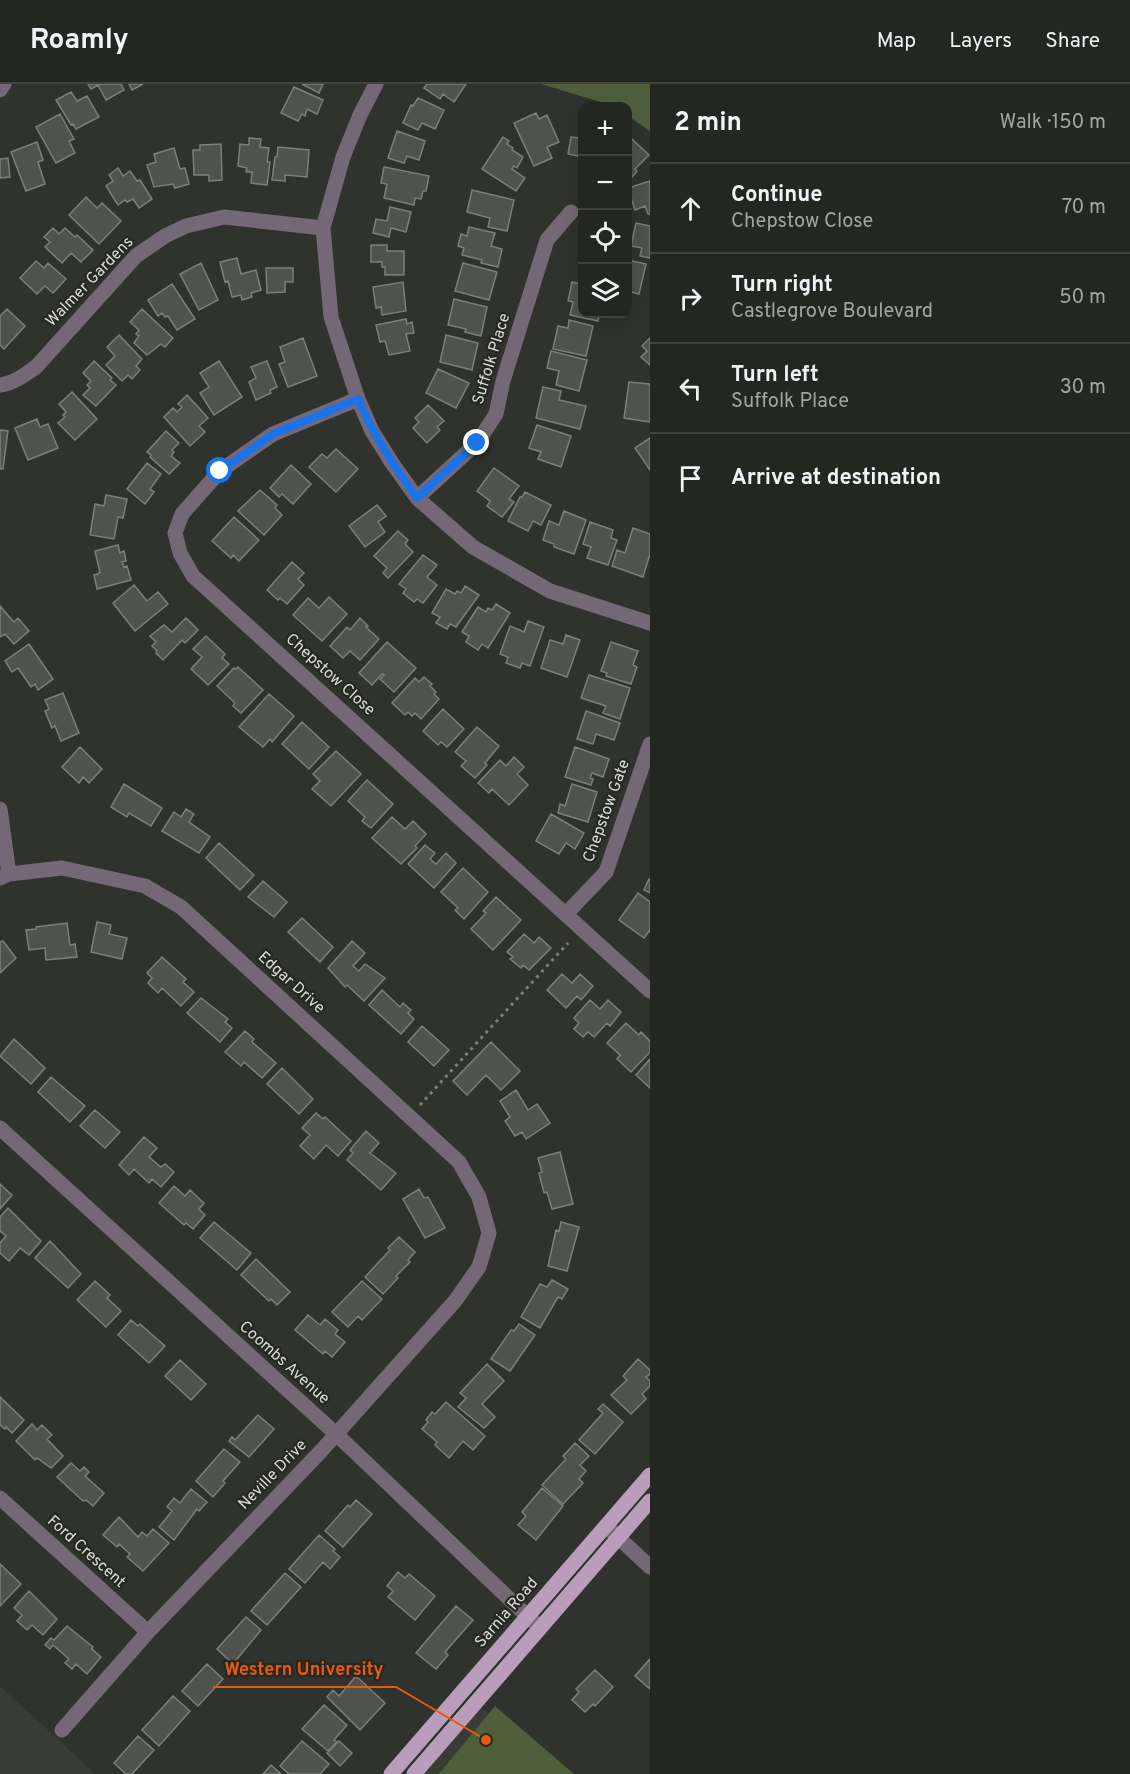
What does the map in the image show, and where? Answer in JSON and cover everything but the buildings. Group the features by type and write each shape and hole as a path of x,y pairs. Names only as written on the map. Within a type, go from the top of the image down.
{"main road":[{"name":"Sarnia Road","path":"391,1774 650,1475"},
{"path":"414,1774 650,1501"}],"street":[{"path":"0,90 4,84"},
{"path":"376,84 360,115 343,157 323,228 331,317 358,399 372,431 417,498 473,547 550,591 650,623"},
{"name":"Suffolk Place","path":"417,498 477,443 496,414 503,381 548,240 571,212"},
{"name":"Walmer Gardens","path":"0,385 23,376 36,367 136,256 165,236 186,226 224,217 323,228"},
{"name":"Chepstow Close","path":"358,399 273,434 220,471 182,514 175,533 180,553 193,576 567,913 650,991"},
{"name":"Chepstow Gate","path":"567,913 606,872 650,744"},
{"path":"0,810 4,876"},
{"name":"Edgar Drive","path":"4,876 62,868 145,886 181,907 459,1162 479,1197 489,1233"},
{"name":"Coombs Avenue","path":"0,1128 336,1434 540,1628"},
{"name":"Neville Drive","path":"62,1730 148,1632 336,1434 455,1301 479,1267 489,1233"},
{"name":"Ford Crescent","path":"0,1498 148,1632"},
{"path":"606,1526 650,1567"}],"path":[{"path":"410,1116 568,943"}],"shaded area":[{"path":"0,1686 48,1730 95,1774 0,1774"},
{"path":"480,1706 561,1774 424,1774"}],"green space":[{"path":"541,84 650,84 650,131 632,119 632,102 601,102"},
{"path":"495,1706 574,1774 439,1774"}],"place":[{"name":"Western University","path":"486,1740"}],"route":[{"path":"220,471 273,434 358,399 372,431 417,498 477,443"}]}
